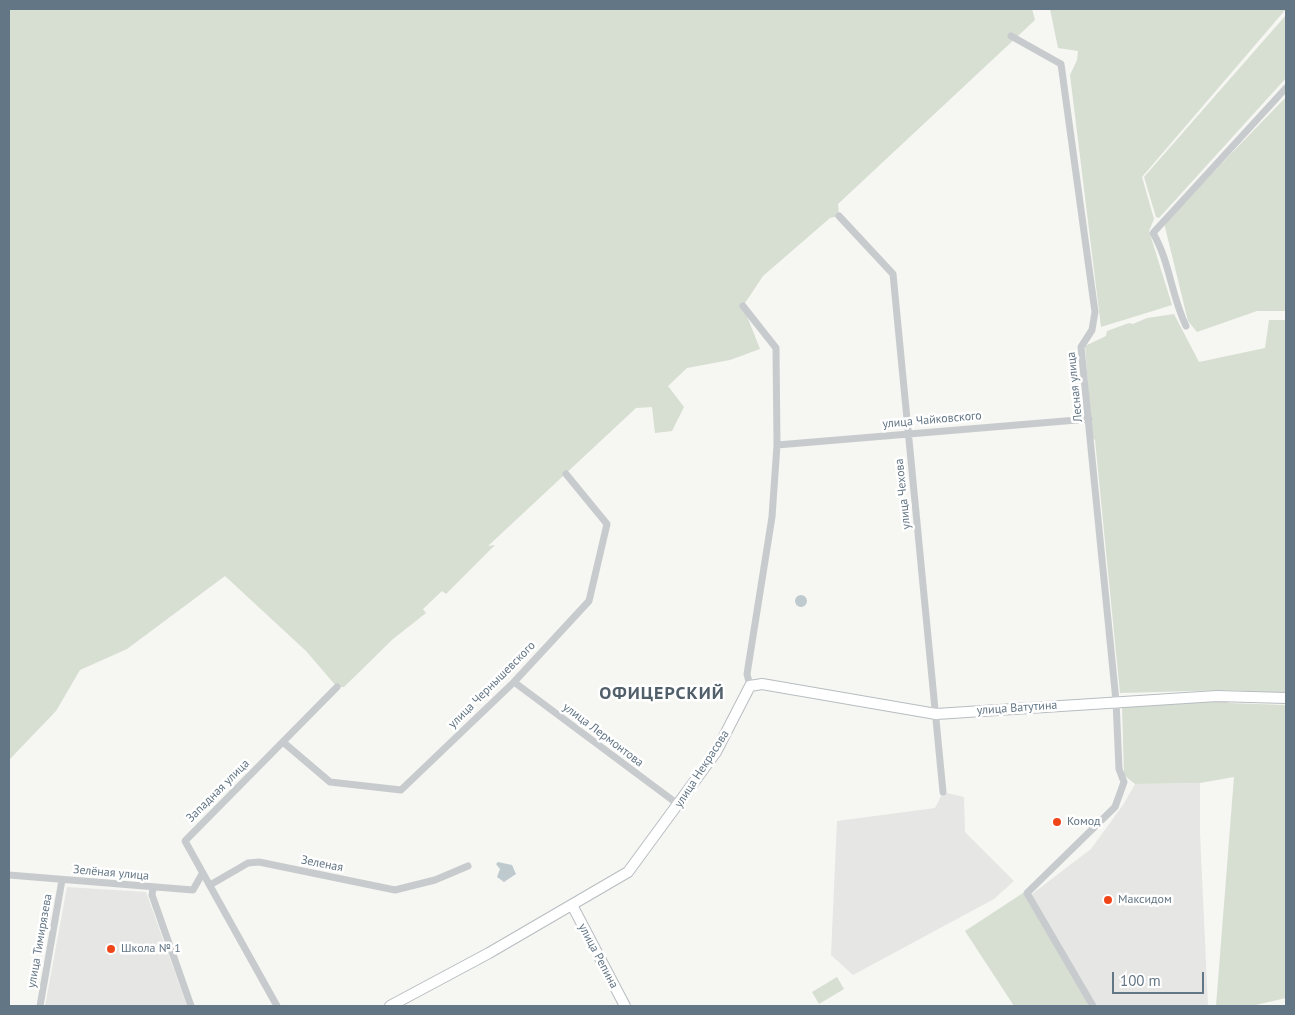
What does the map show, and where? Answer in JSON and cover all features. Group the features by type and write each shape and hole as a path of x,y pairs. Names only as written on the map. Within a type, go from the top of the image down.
{"street":[{"name":"Лесная улица","path":"1011,36 1061,64 1095,312 1092,330 1081,347 1116,701 1118,769 1124,782 1115,807 1027,893 1093,1006"},
{"path":"1186,326 1176,306 1164,256 1152,233 1286,88"},
{"name":"улица Чехова","path":"839,216 892,274 943,792"},
{"name":"улица Некрасова","path":"390,1006 572,906 628,872 716,752 750,686 747,674 772,517 777,446 776,348 743,306"},
{"name":"улица Чайковского","path":"777,446 1089,419"},
{"name":"улица Чернышевского","path":"283,742 330,782 402,790 514,682 589,601 607,524 566,474"},
{"name":"улица Лермонтова","path":"514,682 678,805"},
{"name":"улица Ватутина","path":"750,686 762,684 936,714 1217,696 1286,698"},
{"name":"Западная улица","path":"277,1006 185,841 336,687"},
{"name":"Зеленая","path":"210,885 248,863 259,862 395,890 435,880 468,866"},
{"name":"Зелёная улица","path":"9,876 193,890 197,886 202,874"},
{"name":"улица Тимирязева","path":"40,1006 62,880"},
{"path":"153,888 152,895 191,1006"},
{"name":"улица Репина","path":"572,906 625,1006"}],"shaded area":[{"path":"9,9 1032,9 1035,20 838,204 839,216 830,218 763,276 743,306 760,349 730,360 687,368 668,386 684,407 672,431 655,433 652,407 636,408 488,546 495,545 446,594 442,591 423,609 426,613 393,639 344,687 337,687 306,651 225,576 127,649 80,670 56,711 9,760"},
{"path":"1050,9 1286,9 1142,177 1154,219 1149,231 1172,305 1101,327 1070,75 1077,60 1078,51 1058,48"},
{"path":"1286,15 1286,78 1159,218 1156,217 1144,177"},
{"path":"1286,97 1286,311 1257,311 1197,332 1188,321 1164,223"},
{"path":"1174,314 1199,362 1265,348 1269,320 1286,320 1286,693 1227,690 1120,693 1095,440 1092,437 1085,346 1106,336 1107,331 1129,323 1133,324 1147,318"},
{"path":"801,595 807,601 801,607 795,601"},
{"path":"1227,699 1228,703 1286,705 1286,998 1251,1006 1216,1006 1234,777 1200,783 1135,784 1124,775 1122,706"},
{"path":"1200,783 1200,833 1208,1006 1096,1006 1028,897 1091,849 1123,805 1135,784"},
{"path":"943,792 964,797 965,832 1014,881 994,899 853,975 831,955 837,821 935,808"},
{"path":"498,862 512,865 516,874 504,882 497,877 500,869 496,864"},
{"name":"Школа № 1","path":"67,887 146,892 187,1006 45,1006"},
{"path":"1023,893 1028,897 1096,1006 1014,1006 965,931"},
{"path":"837,977 844,989 819,1004 812,992"}],"place":[{"name":"Комод","path":"1057,822"},
{"name":"Максидом","path":"1108,900"},
{"name":"Школа № 1","path":"111,949"}],"district":[{"name":"ОФИЦЕРСКИЙ","path":"662,694"}]}
